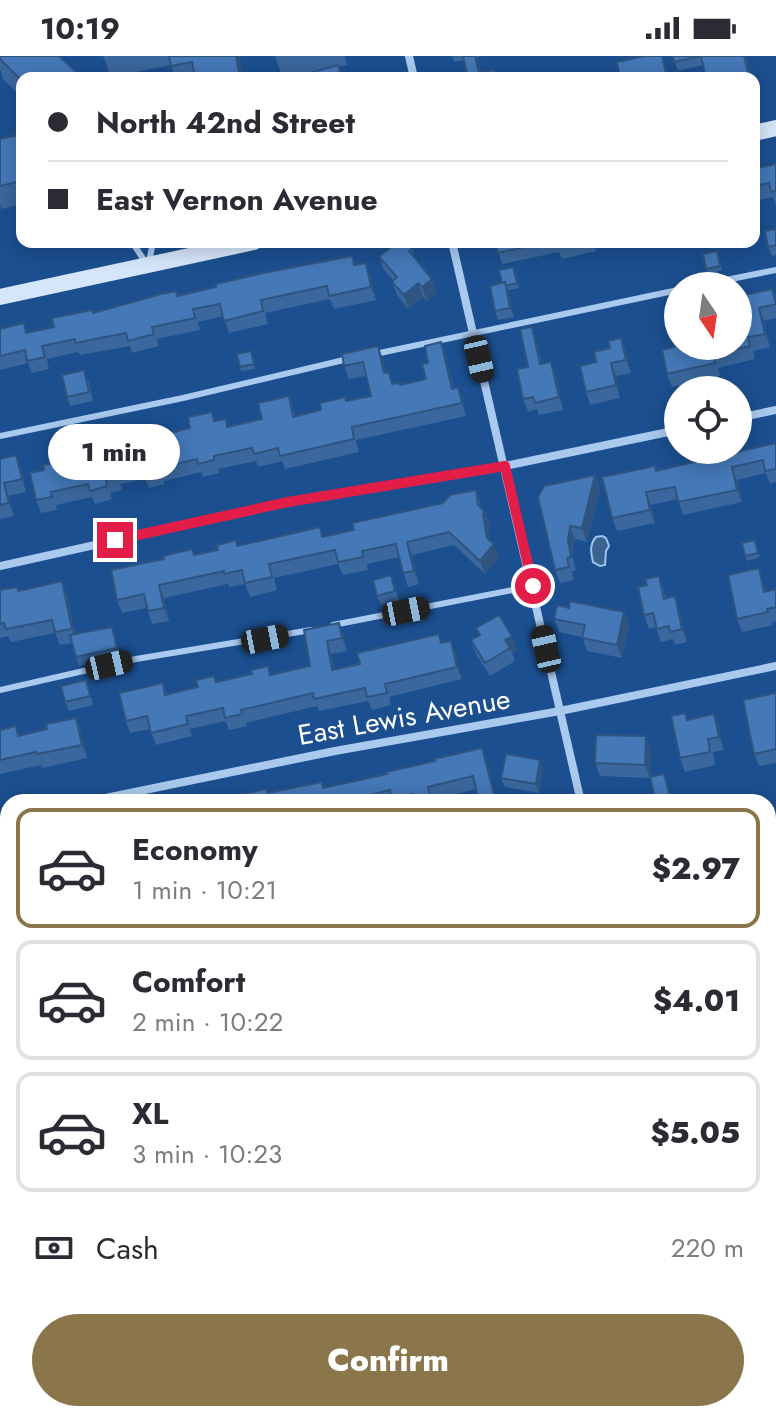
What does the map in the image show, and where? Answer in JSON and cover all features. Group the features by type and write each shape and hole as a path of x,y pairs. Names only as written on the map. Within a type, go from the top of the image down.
{"street":[{"path":"0,297 228,248"},
{"path":"453,248 579,794"},
{"path":"752,415 776,410"},
{"path":"0,566 288,502 505,466 664,433"},
{"name":"East Lewis Avenue","path":"125,794 335,751 560,711 776,666"}],"lane":[{"path":"136,248 148,266"},
{"path":"148,266 152,248"},
{"path":"752,275 776,270"},
{"path":"371,354 664,293"},
{"path":"0,436 356,358"},
{"path":"0,690 136,659 265,639 533,586"}],"water":[{"path":"602,536 609,546 605,565 600,566 593,562 591,549 596,537"}],"building":[{"path":"0,56 59,56 76,72 16,72 16,75"},
{"path":"169,56 236,56 239,72 194,72 192,62 171,66"},
{"path":"463,56 475,56 479,72 467,72"},
{"path":"662,56 666,72 619,72 617,62"},
{"path":"673,56 701,56 674,62"},
{"path":"701,56 744,56 748,72 705,72"},
{"path":"338,65 340,72 313,72"},
{"path":"16,135 16,182 0,186 0,139"},
{"path":"776,164 776,191 771,192 769,183 760,185 760,168"},
{"path":"776,229 776,245 768,247 765,231"},
{"path":"390,248 411,248 409,251 432,279 422,287 418,283 404,295 392,282 397,277 379,257"},
{"path":"497,248 520,248 498,253"},
{"path":"717,251 720,266 706,269 703,254"},
{"path":"352,256 354,265 366,263 371,287 329,296 327,286 261,300 263,311 224,321 220,304 193,309 195,318 152,327 154,334 128,341 126,333 42,346 45,357 27,361 25,350 0,356 0,329 24,323 26,333 54,327 52,318 92,310 93,313 176,291 177,296 263,273"},
{"path":"513,267 517,283 506,286 505,282 502,283 499,270"},
{"path":"505,282 510,308 495,311 490,286"},
{"path":"772,289 776,304 759,308 765,334 752,336 752,293"},
{"path":"532,327 540,364 551,362 559,397 535,403 533,397 523,399 517,369 528,367 520,329"},
{"path":"621,338 626,360 611,363 616,385 586,392 580,366 596,362 594,352 610,348 608,341"},
{"path":"441,342 452,389 458,387 462,403 352,427 354,439 280,456 278,448 254,454 252,448 214,456 214,460 198,464 197,459 159,468 160,471 144,475 142,465 115,471 117,477 106,480 107,486 90,491 88,484 51,492 52,497 36,500 30,473 44,470 43,465 69,460 70,463 138,446 137,442 190,428 188,417 212,412 214,421 226,419 227,427 262,419 258,403 289,396 293,417 321,410 320,403 345,397 346,401 371,396 363,362 344,366 342,354 378,346 384,373 389,372 392,384 400,385 426,379 422,364 428,363 425,346"},
{"path":"251,351 254,364 240,367 237,354"},
{"path":"664,360 714,360 715,363 667,374"},
{"path":"84,370 89,392 67,397 62,375"},
{"path":"776,443 776,469 765,471 763,460 752,462 752,449"},
{"path":"16,455 22,479 4,483 9,503 0,505 0,459"},
{"path":"686,464 745,464 732,467 737,490 678,502 675,487 646,492 650,510 612,518 602,477 655,466 656,471"},
{"path":"595,475 582,528 570,526 569,567 555,570 538,497 544,486"},
{"path":"476,490 478,505 485,512 487,538 494,544 480,561 449,532 407,542 414,571 403,573 396,544 362,551 363,557 338,562 335,550 269,564 272,577 245,583 242,570 159,585 164,608 148,611 144,594 117,600 111,570 164,559 163,556 192,549 194,555 218,550 217,545 236,540 237,546 320,527 322,537 354,530 352,523 443,503 450,495"},
{"path":"755,540 758,553 745,556 742,543"},
{"path":"759,568 764,592 776,589 776,607 767,609 768,612 737,619 728,575"},
{"path":"391,575 395,591 377,596 373,580"},
{"path":"659,576 664,599 675,596 682,629 670,632 669,626 657,629 653,613 644,615 638,587 647,585 645,579"},
{"path":"62,581 72,629 55,632 52,620 6,629 4,623 0,624 0,590 17,587 18,591"},
{"path":"570,601 624,612 617,645 582,638 585,625 554,619 557,605 569,608"},
{"path":"499,615 512,636 505,640 510,648 485,663 471,640 480,635 476,628"},
{"path":"339,623 342,638 327,641 332,670 360,664 357,653 439,634 441,643 451,641 457,667 385,684 387,693 367,697 365,688 314,699 313,693 241,710 242,714 225,718 223,708 186,716 188,724 151,733 147,716 126,721 119,693 163,683 165,695 198,687 196,680 214,676 216,682 252,674 251,670 268,666 270,675 310,666 304,630"},
{"path":"112,627 117,648 76,657 70,635"},
{"path":"86,680 90,696 65,702 61,686"},
{"path":"776,693 776,749 754,754 743,700"},
{"path":"685,713 687,720 714,714 719,737 708,739 710,752 680,758 671,716"},
{"path":"76,718 82,745 0,760 0,730 16,726 18,736 47,729 46,724"},
{"path":"596,735 646,736 645,765 595,763"},
{"path":"482,748 494,794 477,794 473,776 428,787 430,794 391,794 390,790 374,794 244,794 266,789 267,793 322,782 323,788 387,774"},
{"path":"506,754 540,760 536,784 501,778"},
{"path":"664,774 670,794 654,794 650,777"}],"route":[{"path":"115,540 288,502 505,466 533,586"}]}
